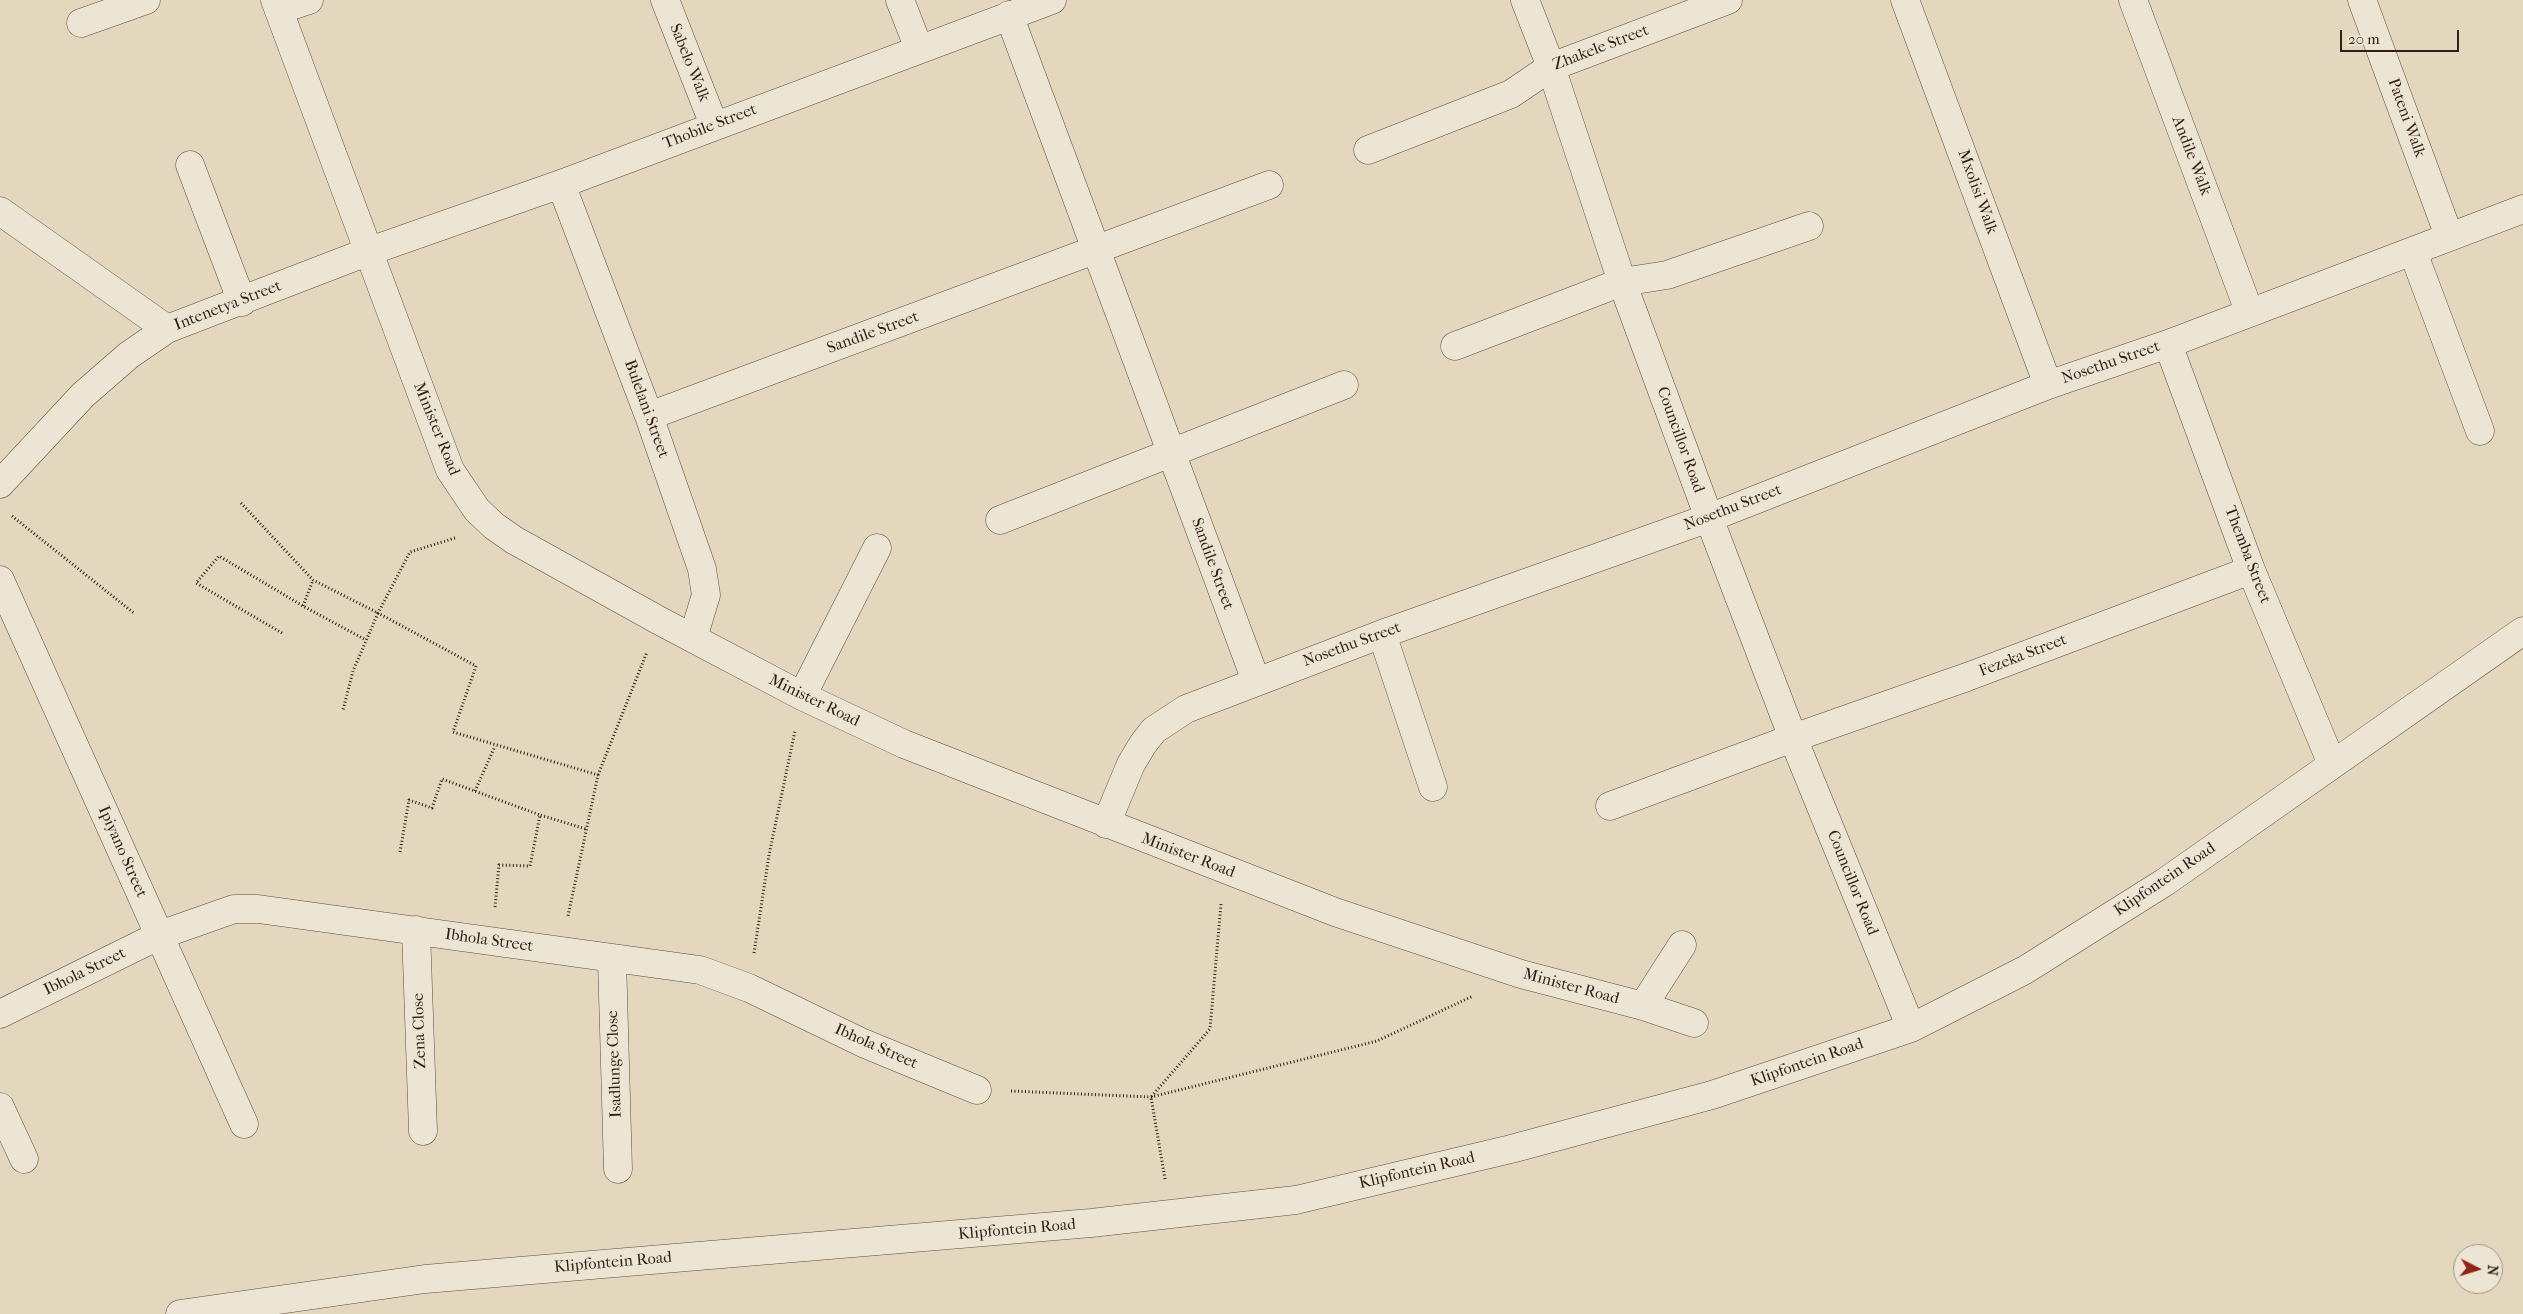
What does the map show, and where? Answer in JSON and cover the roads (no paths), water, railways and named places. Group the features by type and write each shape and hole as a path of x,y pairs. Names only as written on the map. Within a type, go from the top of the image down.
{"street":[{"path":"81,23 146,0"},
{"path":"277,5 309,0"},
{"name":"Sabelo Walk","path":"665,0 714,125"},
{"path":"900,0 919,49"},
{"name":"Thobile Street","path":"367,252 561,184 714,125 1052,0"},
{"name":"Councillor Road","path":"1525,0 1551,67 1622,282 1709,518 1793,738 1911,1028"},
{"name":"Zhakele Street","path":"1368,150 1511,94 1551,67 1728,0"},
{"name":"Mxolisi Walk","path":"1906,0 2048,384"},
{"name":"Andile Walk","path":"2133,0 2250,312"},
{"name":"Pateni Walk","path":"2362,0 2449,236"},
{"name":"Minister Road","path":"277,5 367,252 450,470 477,510 494,526 514,540 660,621 802,696 904,744 1335,912 1521,974 1642,1006 1694,1023"},
{"name":"Sandile Street","path":"1009,15 1256,681"},
{"path":"190,165 242,302"},
{"name":"Bulelani Street","path":"561,184 649,416 705,581 706,596 693,638"},
{"name":"Sandile Street","path":"649,416 1269,185"},
{"name":"Nosethu Street","path":"1106,824 1132,764 1154,730 1186,709 1382,634 1709,518 2048,384 2168,344 2523,209"},
{"name":"Intenetya Street","path":"0,211 167,330 367,252"},
{"path":"1455,346 1622,282 1667,275 1809,226"},
{"path":"2413,252 2480,431"},
{"path":"0,484 83,395 129,355 167,330"},
{"name":"Themba Street","path":"2168,344 2251,570 2332,764"},
{"path":"1000,520 1344,385"},
{"path":"802,696 877,548"},
{"name":"Fezeka Street","path":"1793,738 1976,674 2251,570"},
{"name":"Ipiyano Street","path":"0,580 244,1124"},
{"name":"Klipfontein Road","path":"180,1314 425,1279 1081,1224 1296,1200 1511,1149 1712,1095 1911,1028 2034,965 2165,882 2523,631"},
{"path":"1382,634 1433,787"},
{"path":"1610,806 1793,738"},
{"name":"Ibhola Street","path":"0,1014 160,935 234,909 246,908 416,930 491,943 700,970 749,988 863,1043 977,1090"},
{"name":"Zena Close","path":"416,930 423,1131"},
{"path":"1642,1006 1682,944"},
{"name":"Isadlunge Close","path":"612,959 618,1169"},
{"path":"0,1107 24,1159"}]}
